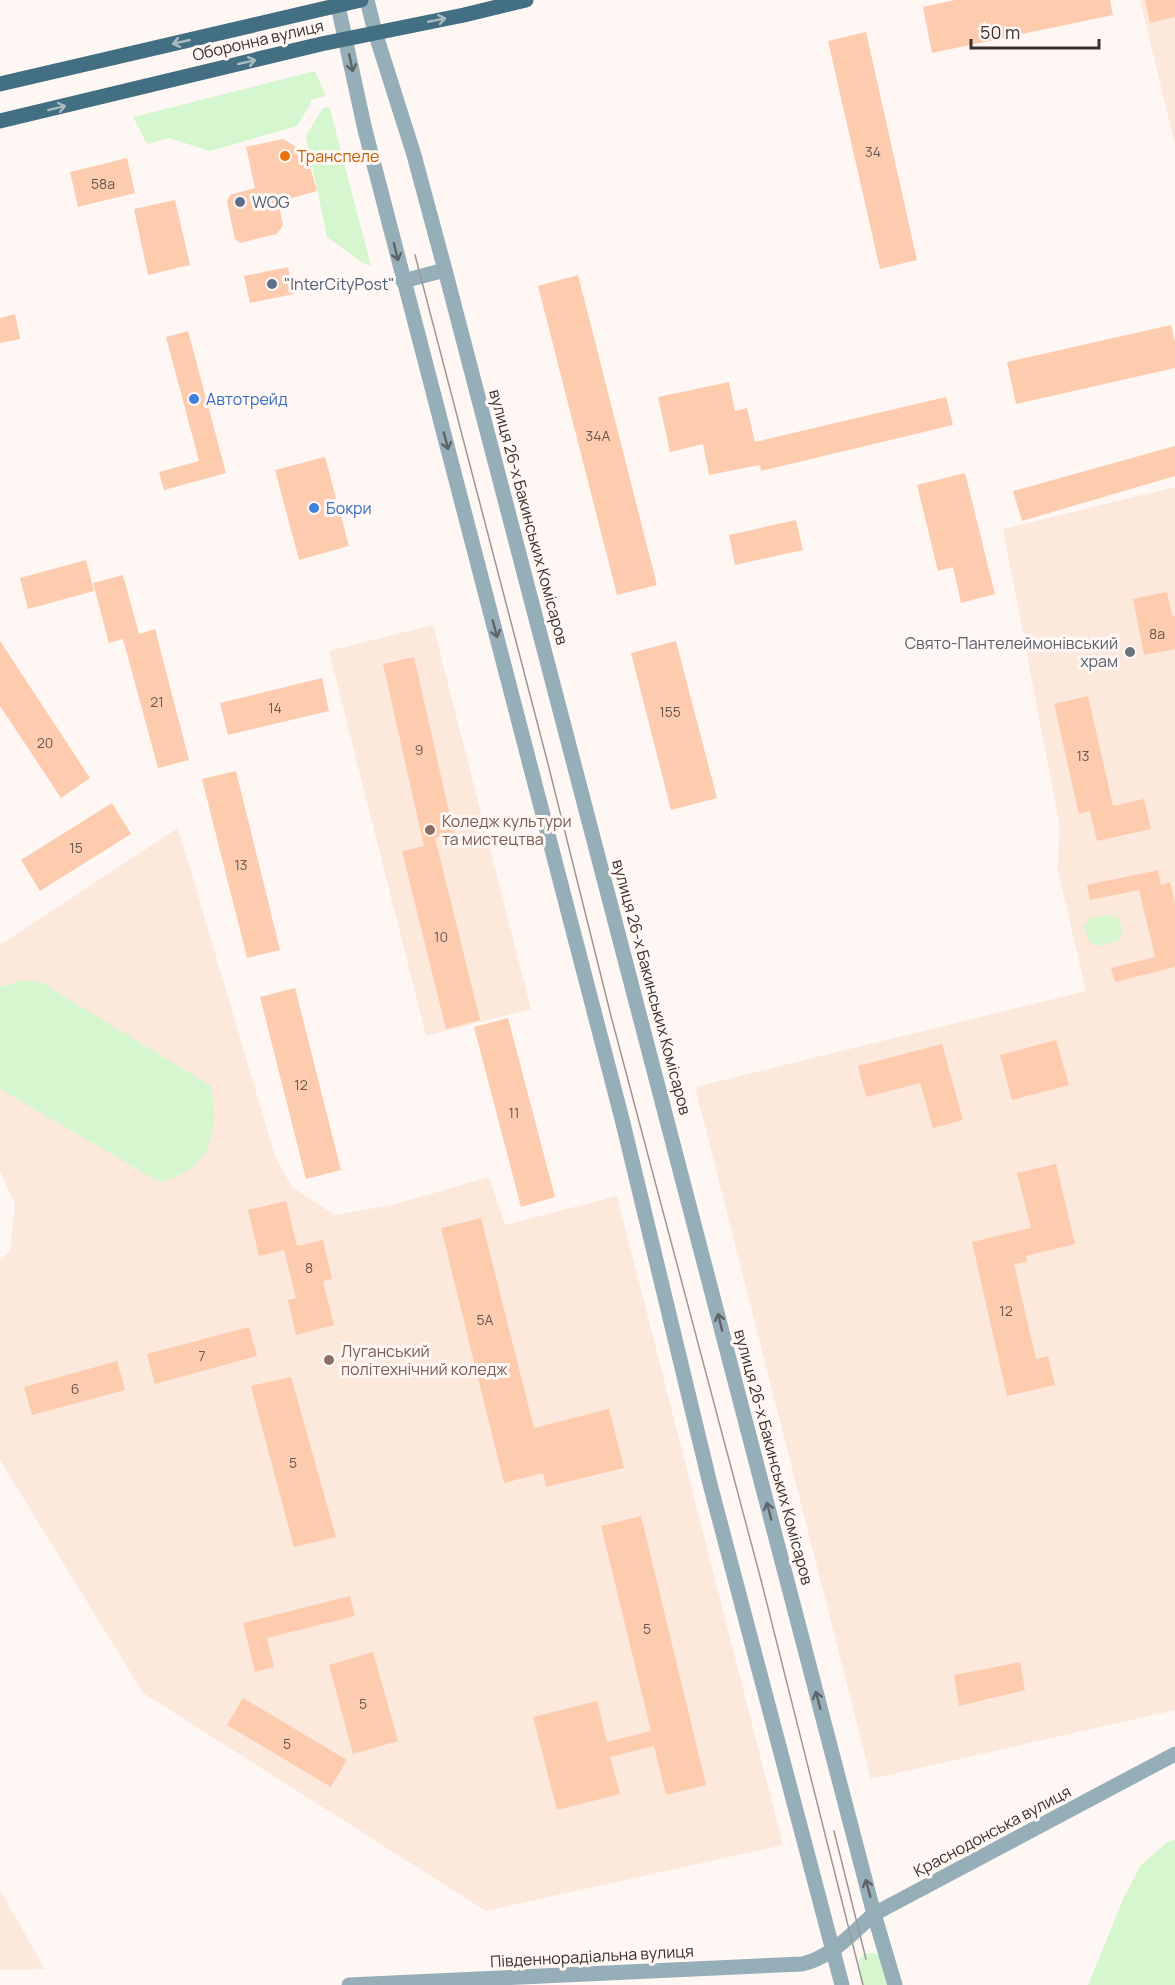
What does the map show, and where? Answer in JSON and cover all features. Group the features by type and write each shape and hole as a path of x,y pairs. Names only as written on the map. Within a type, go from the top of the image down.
{"main road":[{"name":"Оборонна вулиця","path":"0,84 361,0"},
{"name":"Оборонна вулиця","path":"0,121 346,38 464,15 526,0"}],"street":[{"name":"вулиця 26-х Бакинських Комісаров","path":"367,0 414,155 445,270 692,1208 874,1914 895,1985"},
{"path":"338,6 364,130 622,1119 710,1484 842,1985"},
{"path":"403,281 445,270"},
{"name":"Краснодонська вулиця","path":"832,1951 874,1914 1175,1754"},
{"name":"Південнорадіальна вулиця","path":"349,1985 802,1964 812,1962 832,1951"}],"shaded area":[{"path":"1140,0 1175,0 1175,145"},
{"path":"1175,487 1175,1710 871,1779 695,1087 1086,991 1058,871 1059,822 1003,529"},
{"name":"Коледж культури та мистецтва","path":"433,625 531,1009 426,1036 329,651"},
{"name":"Луганський політехнічний коледж","path":"178,828 275,1156 292,1187 335,1215 392,1205 489,1177 505,1225 617,1196 783,1845 486,1911 143,1693 0,1460 0,1260 10,1251 15,1204 0,1171 0,945"},
{"path":"0,1890 45,1969 0,1970"}],"green space":[{"path":"315,71 326,96 310,100 311,103 297,126 210,151 169,138 147,144 133,117"},
{"path":"326,107 330,109 371,266 363,263 327,237 306,136 322,109"},
{"path":"1105,915 1118,918 1123,930 1118,941 1098,946 1089,942 1084,927 1090,918"},
{"path":"20,981 39,981 211,1086 214,1120 212,1134 208,1148 191,1169 159,1182 0,1089 0,987"},
{"path":"1175,1840 1175,1985 1088,1985 1124,1897 1140,1866 1167,1842"},
{"path":"876,1953 885,1962 891,1985 862,1985 858,1969 859,1961 863,1954"}],"building":[{"path":"955,0 1110,0 1113,15 932,53 923,7"},
{"path":"1145,0 1175,0 1175,17 1150,23"},
{"path":"866,32 917,260 880,269 828,41"},
{"path":"283,139 306,153 317,191 278,202 283,225 277,234 240,243 235,239 227,202 230,195 255,188 246,147"},
{"path":"127,158 135,193 78,207 70,172"},
{"path":"175,200 190,265 148,275 134,209"},
{"path":"288,267 294,294 250,303 244,276"},
{"path":"578,275 657,585 617,595 538,286"},
{"path":"15,314 20,339 0,343 0,318"},
{"path":"1171,325 1175,342 1175,368 1016,404 1007,362"},
{"name":"Автотрейд","path":"188,331 226,473 164,490 159,472 199,461 166,337"},
{"path":"729,382 735,411 747,408 755,442 946,397 953,425 761,471 760,465 709,475 703,444 670,452 658,397"},
{"path":"1175,446 1175,476 1022,521 1013,491"},
{"path":"325,457 349,546 299,560 275,470"},
{"path":"965,473 995,594 961,603 953,567 938,571 917,485"},
{"path":"796,520 803,550 735,565 729,535"},
{"path":"86,560 94,591 28,609 20,578"},
{"path":"123,575 139,634 155,629 189,760 158,768 123,639 109,643 93,583"},
{"path":"1167,592 1172,616 1175,616 1175,649 1144,655 1133,599"},
{"path":"0,641 90,778 61,798 0,706"},
{"path":"676,641 717,798 671,810 631,653"},
{"path":"414,657 454,834 435,838 480,1020 446,1029 402,851 424,846 383,664"},
{"path":"322,678 329,711 228,735 220,703"},
{"path":"1088,696 1113,806 1144,799 1151,829 1097,841 1090,811 1079,814 1054,704"},
{"path":"236,771 280,950 247,958 202,779"},
{"path":"112,803 131,834 40,891 21,860"},
{"path":"1158,870 1161,885 1170,882 1175,904 1175,967 1115,982 1111,968 1155,957 1139,890 1090,900 1087,885"},
{"path":"295,988 341,1170 306,1179 260,997"},
{"path":"508,1018 555,1197 521,1207 474,1027"},
{"path":"1056,1040 1069,1085 1012,1100 1000,1055"},
{"path":"942,1044 963,1120 933,1128 920,1083 866,1097 858,1066"},
{"path":"1056,1164 1075,1244 1026,1256 1027,1262 1014,1264 1036,1359 1048,1356 1055,1385 1007,1396 972,1242 1031,1228 1017,1173"},
{"path":"286,1201 297,1246 323,1240 332,1279 323,1281 334,1325 296,1335 288,1300 296,1298 284,1250 259,1256 248,1210"},
{"path":"481,1218 534,1428 609,1409 624,1468 546,1487 543,1473 504,1483 441,1228"},
{"path":"249,1327 257,1356 155,1384 147,1354"},
{"path":"117,1361 125,1390 32,1415 24,1387"},
{"path":"291,1377 336,1537 294,1547 251,1386"},
{"path":"641,1516 706,1785 666,1795 654,1746 610,1757 620,1794 557,1810 533,1717 597,1701 607,1742 651,1731 601,1526"},
{"path":"350,1596 355,1616 267,1638 274,1667 255,1672 243,1623"},
{"path":"373,1652 398,1741 353,1754 329,1665"},
{"path":"1020,1662 1025,1690 959,1706 954,1675"},
{"path":"243,1698 347,1760 331,1787 227,1725"}],"tram line":[{"path":"415,255 547,760 611,1016 761,1580 863,1985"},
{"path":"834,1831 866,1959"}],"place":[{"name":"Транспеле","path":"285,156"},
{"name":"WOG","path":"240,202"},
{"name":"\"InterCityPost\"","path":"272,284"},
{"name":"Автотрейд","path":"194,399"},
{"name":"Бокри","path":"314,508"},
{"name":"Свято-Пантелеймонівський храм","path":"1130,652"},
{"name":"Коледж культури та мистецтва","path":"430,830"},
{"name":"Луганський політехнічний коледж","path":"329,1360"}]}
